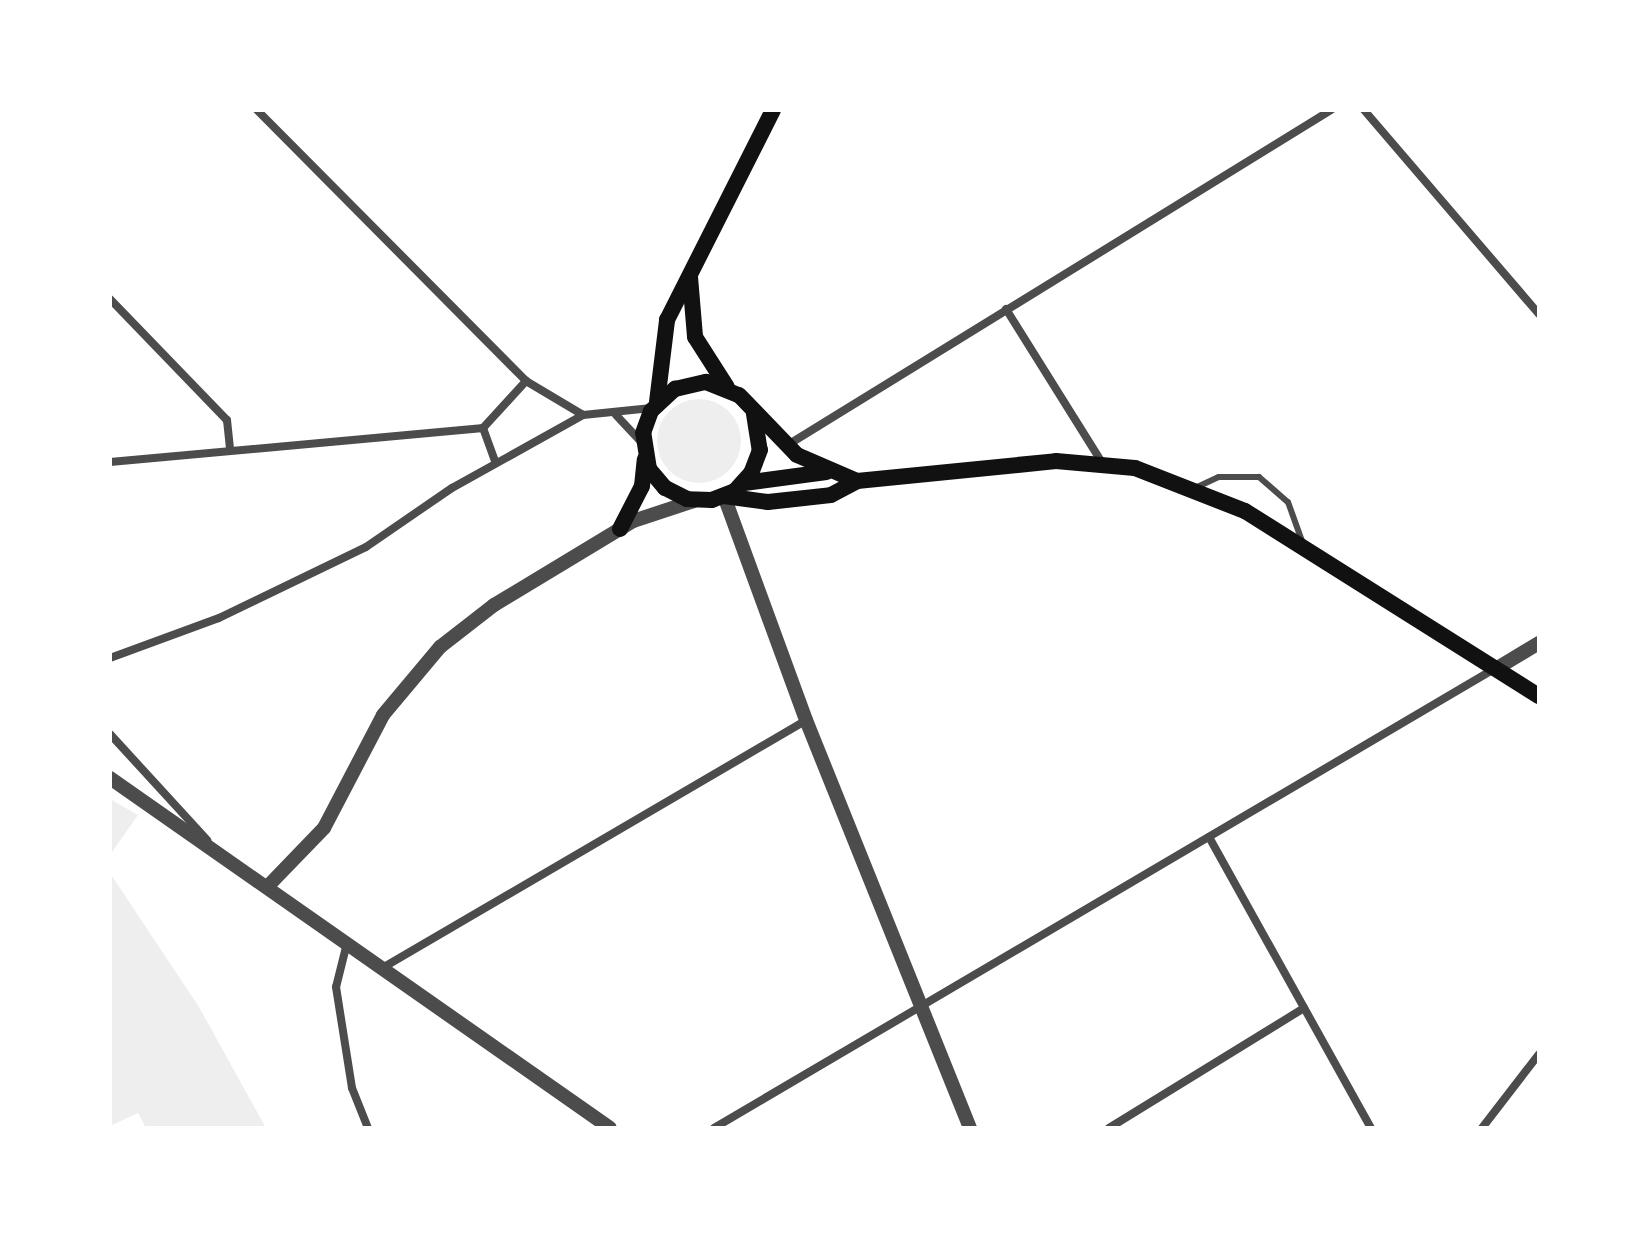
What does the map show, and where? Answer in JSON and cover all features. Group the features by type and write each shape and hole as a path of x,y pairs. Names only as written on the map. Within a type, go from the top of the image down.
{"main road":[{"path":"620,529 642,486 644,452 656,405 667,320 773,110"},
{"path":"690,275 695,337 728,388 785,447 829,471 857,481"},
{"path":"656,405 695,383 728,388"},
{"path":"744,483 760,450 754,414"},
{"path":"644,452 665,488 701,501 724,496 768,502 831,495 857,481 1056,461 1135,468 1194,488 1245,511 1499,667 1539,696"},
{"path":"724,496 744,483 829,471"}],"street":[{"path":"257,110 526,381 583,415"},
{"path":"785,447 1331,110"},
{"path":"1364,110 1539,314"},
{"path":"110,299 227,420 230,449"},
{"path":"1006,309 1103,464"},
{"path":"110,462 483,428 526,381"},
{"path":"110,658 219,618 366,547 496,463 583,415 616,415 656,405"},
{"path":"616,415 644,452"},
{"path":"483,428 496,463"},
{"path":"724,496 806,720 970,1128"},
{"path":"269,885 324,828 383,715 429,658 494,605 620,529 669,505 701,501"},
{"path":"714,1128 1539,643"},
{"path":"384,967 806,720"},
{"path":"110,734 212,847"},
{"path":"110,778 269,885 610,1128"},
{"path":"1209,837 1371,1128"},
{"path":"348,943 336,987 352,1088 368,1128"},
{"path":"1109,1128 1304,1008"},
{"path":"1482,1128 1539,1054"}],"lane":[{"path":"1194,488 1219,477 1259,477 1288,502 1304,547"}],"shaded area":[{"path":"691,399 707,399 723,406 734,417 741,441 738,457 729,471 707,483 691,483 675,476 664,465 657,449 657,433 664,417 675,406"},
{"path":"110,799 138,815 110,855"},
{"path":"110,873 199,1007 266,1128 146,1128 138,1113 110,1126"}]}
